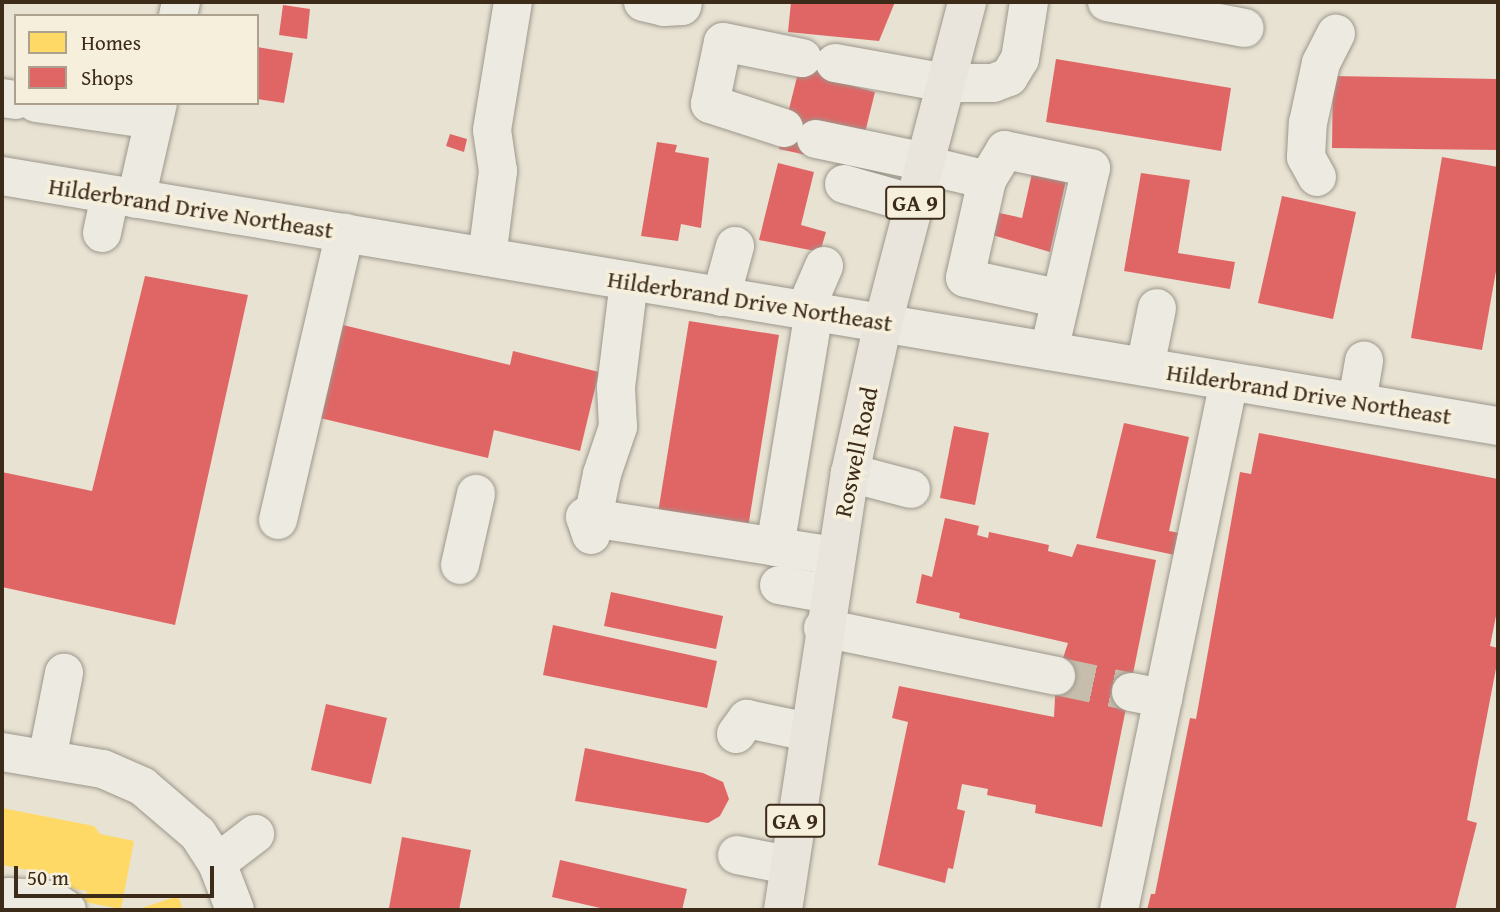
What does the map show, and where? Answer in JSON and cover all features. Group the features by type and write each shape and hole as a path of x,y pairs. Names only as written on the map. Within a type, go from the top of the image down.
{"main road":[{"name":"Roswell Road","path":"789,909 788,865 826,611 850,473 883,323 967,2"}],"street":[{"path":"488,257 498,171 492,130 513,2"},
{"path":"643,2 664,7 682,6 683,2"},
{"path":"987,180 800,133 710,104 723,42 946,83 993,83 1009,77 1020,59 1029,2"},
{"path":"1107,2 1245,28"},
{"path":"1317,177 1306,157 1308,123 1321,62 1336,34"},
{"path":"66,105 156,111 123,197 102,233"},
{"path":"1030,358 1061,299 1091,168 1005,150 987,180 965,278 1061,299"},
{"name":"Hilderbrand Drive Northeast","path":"2,176 488,257 540,252 721,297 883,323 1030,358 1145,367 1498,426"},
{"path":"844,184 914,204"},
{"path":"278,520 345,233"},
{"path":"721,297 734,246"},
{"path":"775,547 809,311 824,266"},
{"path":"615,269 618,426 602,474 592,527 835,556"},
{"path":"1145,367 1157,308"},
{"path":"1357,402 1364,361"},
{"path":"1119,910 1147,695 1229,381"},
{"path":"850,473 911,489"},
{"path":"460,565 476,494"},
{"path":"779,585 826,611 1056,676"},
{"path":"47,759 64,673"},
{"path":"736,734 747,719 808,732"},
{"path":"2,752 103,769 142,786 198,834 217,863 236,910"},
{"path":"217,863 255,834"},
{"path":"737,855 788,865"},
{"path":"14,901 52,900 67,910"}],"building: Homes":[{"path":"2,808 94,826 100,834 134,841 121,909 85,902 87,891 65,887 60,876 2,865"},
{"path":"178,896 183,910 136,910"}],"building: Shops":[{"path":"791,2 895,2 879,41 788,32"},
{"path":"283,5 310,9 307,39 279,35"},
{"path":"259,47 293,53 284,103 259,99"},
{"path":"803,53 831,80 875,92 862,145 811,156 779,149"},
{"path":"1056,59 1231,88 1221,151 1046,122"},
{"path":"1333,76 1498,79 1498,150 1332,148"},
{"path":"450,134 467,139 464,152 446,146"},
{"path":"657,142 677,145 675,152 709,158 701,228 681,224 678,241 641,236"},
{"path":"1442,157 1498,167 1498,260 1482,350 1411,338"},
{"path":"778,163 814,172 801,225 826,232 820,252 759,240"},
{"path":"1033,169 1067,176 1050,252 989,234 995,212 1022,218"},
{"path":"1141,173 1190,180 1178,253 1235,262 1230,289 1124,271"},
{"path":"1282,196 1356,212 1333,319 1258,303"},
{"path":"145,276 248,295 175,625 2,587 2,472 92,491"},
{"path":"689,321 779,335 747,534 657,519"},
{"path":"343,325 510,365 513,351 599,372 580,451 494,430 488,458 320,418"},
{"path":"1124,423 1189,437 1169,531 1184,534 1179,556 1096,538"},
{"path":"954,426 989,433 975,505 940,498"},
{"path":"1259,433 1498,479 1498,606 1490,646 1498,648 1498,658 1467,820 1477,823 1455,910 1147,910 1151,894 1155,894 1190,718 1196,719 1240,472 1251,474"},
{"path":"945,518 979,526 977,535 988,538 989,532 1049,545 1048,551 1072,557 1077,544 1156,560 1102,827 1035,813 1036,805 987,795 988,789 962,784 957,809 965,811 953,869 948,868 945,883 878,865 908,722 892,718 899,686 1054,717 1056,679 1068,643 959,618 960,613 916,603 922,574 932,577"},
{"path":"611,592 723,616 716,649 604,626"},
{"path":"553,625 717,661 707,708 543,675"},
{"path":"326,704 387,718 371,784 311,770"},
{"path":"585,748 703,773 723,782 729,799 720,816 708,823 575,801"},
{"path":"402,837 471,850 459,910 389,908"},
{"path":"560,860 687,889 682,910 609,910 552,897"}],"tunnel":[{"path":"1056,676 1131,692"}]}
